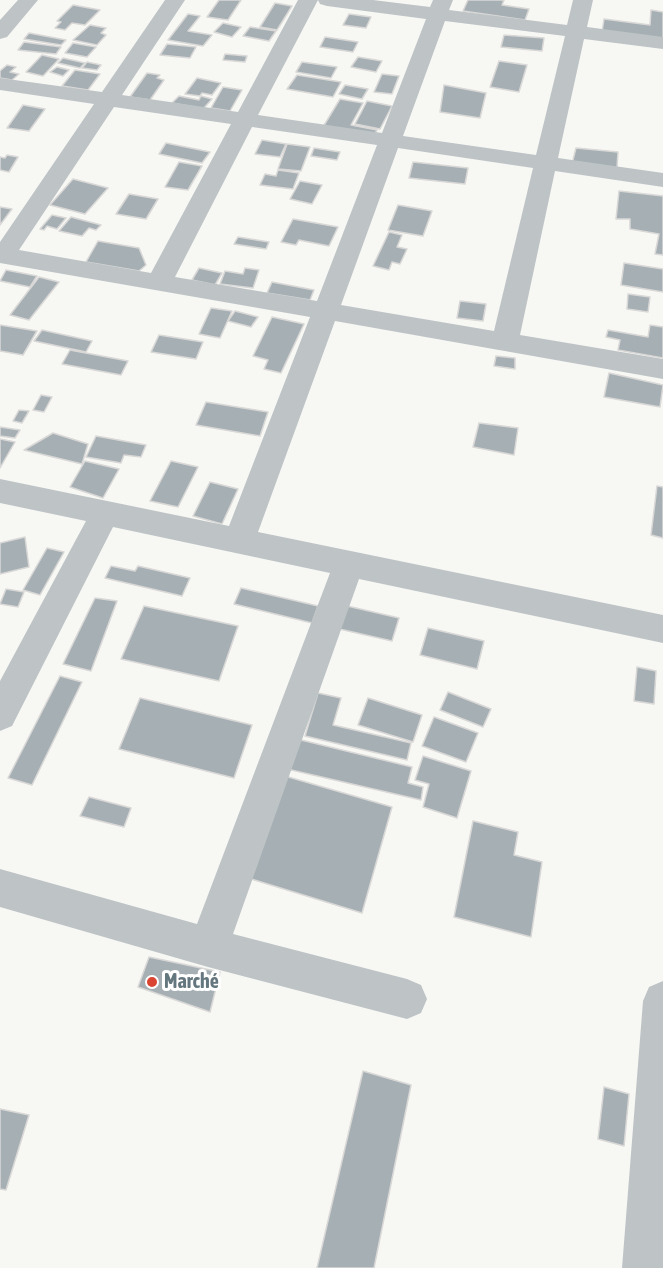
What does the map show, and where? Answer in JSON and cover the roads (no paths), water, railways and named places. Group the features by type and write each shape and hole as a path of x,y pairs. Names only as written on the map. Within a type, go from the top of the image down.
{"street":[{"path":"0,33 28,0"},
{"path":"175,0 2,255 663,369"},
{"path":"159,282 308,0"},
{"path":"327,0 440,7 576,32 663,43"},
{"path":"505,342 583,0"},
{"path":"239,541 440,7"},
{"path":"0,84 663,180"},
{"path":"0,491 663,629"},
{"path":"0,715 105,513"},
{"path":"208,947 349,564"},
{"path":"0,888 208,947 407,999"},
{"path":"645,1268 663,1001"}],"place":[{"name":"Marché","path":"152,982"}]}
